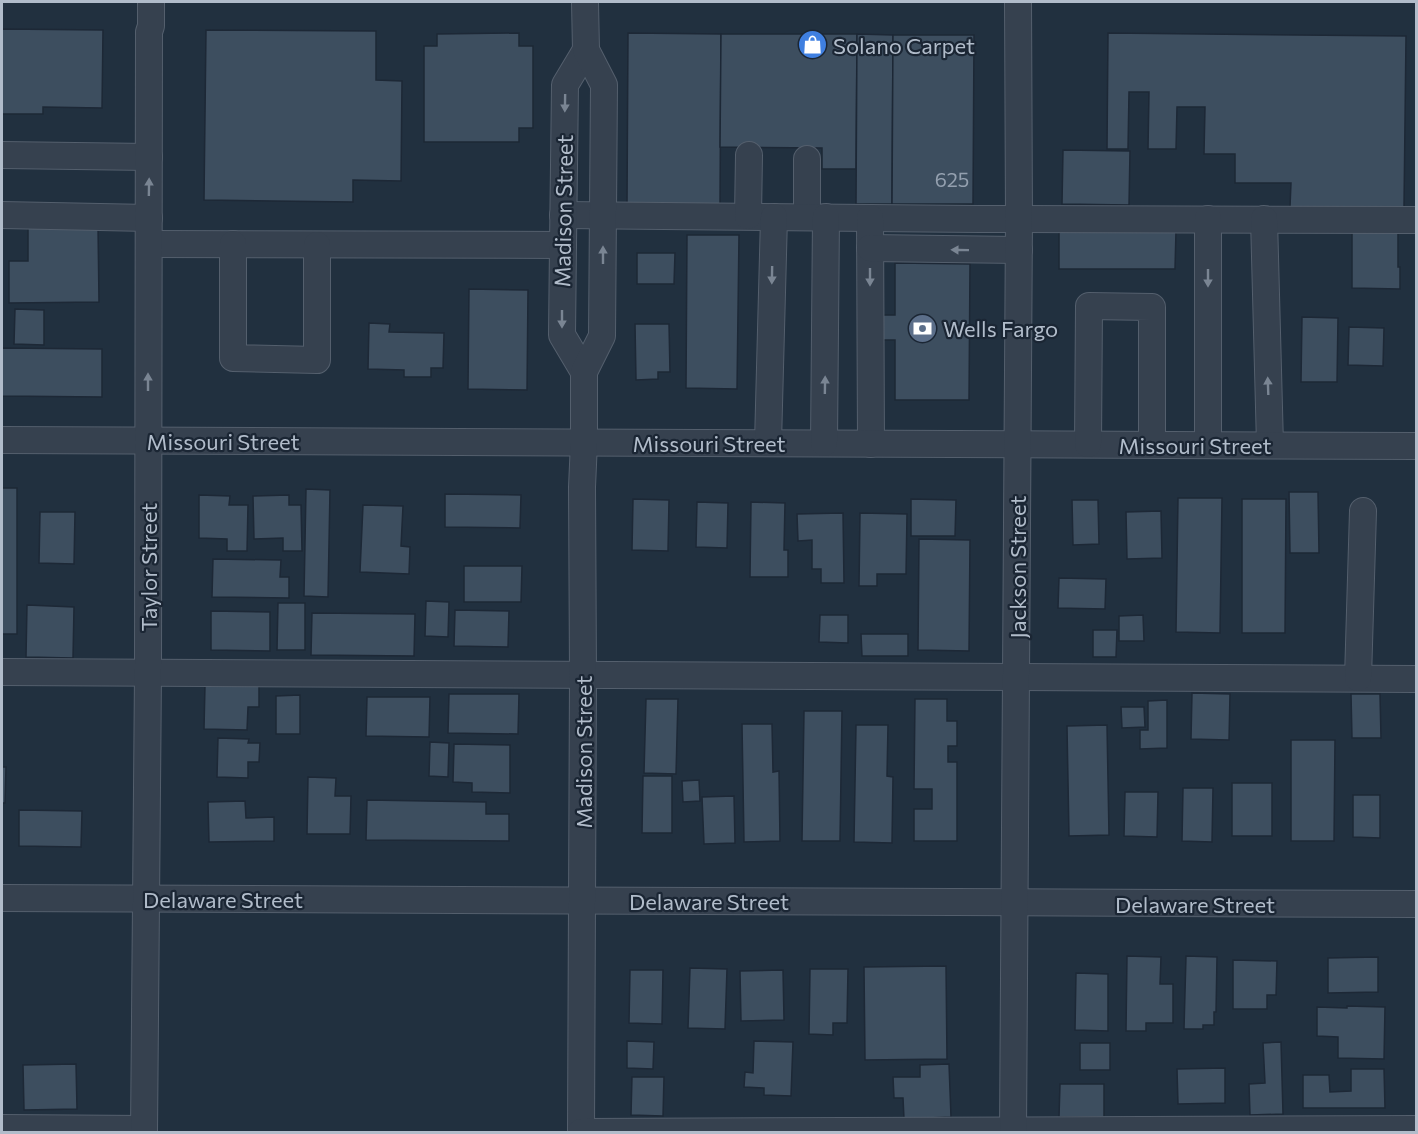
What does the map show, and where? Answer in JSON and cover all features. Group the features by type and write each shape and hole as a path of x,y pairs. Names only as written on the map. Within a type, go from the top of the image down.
{"street":[{"name":"Taylor Street","path":"144,1131 148,673 149,32 151,2"},
{"name":"Madison Street","path":"581,1132 584,372 602,336 604,85 586,50 585,2"},
{"name":"Jackson Street","path":"1013,1132 1019,250 1018,2"},
{"name":"Madison Street","path":"584,372 562,335 565,85 586,50"},
{"path":"2,155 149,157"},
{"path":"748,216 749,155"},
{"path":"807,159 817,217 824,443"},
{"path":"2,215 149,218"},
{"path":"563,215 1416,220"},
{"path":"768,443 774,217"},
{"path":"870,218 871,444"},
{"path":"1208,219 1208,445"},
{"path":"1264,219 1270,445"},
{"path":"149,244 563,245"},
{"path":"233,244 233,358 317,360 316,245"},
{"path":"870,248 1019,250"},
{"path":"1088,444 1089,306 1152,307 1152,444"},
{"name":"Missouri Street","path":"2,440 1416,446"},
{"path":"1358,678 1363,511"},
{"path":"2,672 1416,679"},
{"name":"Delaware Street","path":"2,898 1416,904"},
{"path":"2,1128 144,1131"},
{"path":"581,1132 1416,1129"}],"building":[{"path":"2,29 103,30 102,108 43,107 43,114 2,114"},
{"path":"206,30 376,31 376,80 402,81 401,181 353,180 353,202 204,200"},
{"path":"519,33 519,46 533,46 533,128 519,128 519,142 424,142 424,46 437,46 437,34"},
{"path":"628,33 721,34 720,205 627,204"},
{"path":"1108,33 1406,36 1404,207 1290,207 1291,183 1235,183 1235,154 1204,154 1205,107 1177,107 1176,149 1148,149 1149,92 1129,92 1128,149 1107,149"},
{"path":"721,34 857,34 856,169 822,169 822,148 720,147"},
{"path":"857,34 893,35 892,204 856,204"},
{"path":"893,35 974,35 973,204 892,204"},
{"path":"1063,150 1130,151 1129,205 1062,204"},
{"path":"98,225 99,302 9,303 9,261 28,261 28,226"},
{"path":"1352,229 1398,230 1400,289 1352,288"},
{"path":"1059,231 1176,231 1175,269 1059,269"},
{"path":"687,235 739,235 737,389 686,388"},
{"path":"637,253 675,253 674,284 637,284"},
{"name":"Wells Fargo","path":"895,263 970,264 969,400 895,400 895,340 874,340 874,315 895,315"},
{"path":"469,289 528,290 527,390 468,389"},
{"path":"15,309 44,310 44,345 14,344"},
{"path":"1302,317 1338,318 1337,382 1301,382"},
{"path":"369,323 390,324 389,332 444,333 443,368 431,368 431,377 404,377 404,370 368,369"},
{"path":"635,324 669,324 670,372 658,372 658,379 636,380"},
{"path":"1349,327 1384,328 1383,366 1348,365"},
{"path":"2,348 102,349 102,397 2,396"},
{"path":"2,488 17,488 17,634 2,634"},
{"path":"306,489 330,490 328,597 304,596"},
{"path":"1289,492 1318,492 1319,553 1290,553"},
{"path":"445,494 521,495 520,528 445,527"},
{"path":"199,495 230,496 229,505 248,505 247,551 227,551 227,539 199,538"},
{"path":"289,495 289,505 301,505 302,551 283,551 283,538 254,539 253,496"},
{"path":"1178,498 1222,498 1220,633 1176,632"},
{"path":"633,499 669,500 668,551 632,550"},
{"path":"911,499 956,500 955,536 911,536"},
{"path":"1242,499 1286,499 1285,633 1242,633"},
{"path":"1072,500 1098,500 1099,544 1073,545"},
{"path":"697,502 728,503 727,548 696,547"},
{"path":"751,502 785,503 784,550 788,550 788,577 750,577"},
{"path":"363,505 403,506 401,546 410,547 409,574 360,572"},
{"path":"1161,511 1162,558 1127,559 1126,512"},
{"path":"40,512 75,512 74,564 39,563"},
{"path":"843,513 844,583 821,583 821,569 812,569 812,540 798,541 797,514"},
{"path":"860,513 907,514 906,574 877,574 877,586 859,586"},
{"path":"919,539 970,540 969,651 918,650"},
{"path":"213,559 281,560 280,577 289,577 289,598 212,597"},
{"path":"464,566 522,566 521,602 464,602"},
{"path":"1059,578 1106,579 1105,609 1058,608"},
{"path":"426,601 449,602 448,637 425,636"},
{"path":"278,603 305,603 305,650 277,650"},
{"path":"27,605 74,607 73,658 26,657"},
{"path":"455,610 509,611 508,647 454,646"},
{"path":"211,611 270,612 270,651 211,650"},
{"path":"312,613 415,614 414,656 311,655"},
{"path":"820,615 848,615 848,643 819,642"},
{"path":"1143,615 1144,641 1119,641 1119,616"},
{"path":"1093,630 1117,630 1116,657 1093,657"},
{"path":"861,634 908,634 908,656 862,656"},
{"path":"205,685 259,686 259,707 248,707 247,730 204,729"},
{"path":"1192,693 1230,694 1229,740 1191,739"},
{"path":"449,694 519,694 518,734 448,733"},
{"path":"1351,694 1380,694 1381,738 1352,738"},
{"path":"300,695 300,734 276,734 276,696"},
{"path":"367,697 430,697 429,737 366,736"},
{"path":"646,699 678,699 676,774 644,773"},
{"path":"915,699 947,699 947,721 957,721 957,746 948,746 948,762 957,762 957,841 914,841 914,809 932,809 932,789 914,789"},
{"path":"1167,700 1167,748 1140,749 1140,730 1148,730 1148,701"},
{"path":"1121,707 1144,707 1145,727 1122,728"},
{"path":"804,711 842,711 840,841 802,841"},
{"path":"742,724 772,724 773,772 779,771 780,841 744,842"},
{"path":"856,725 888,725 887,776 893,777 892,843 854,842"},
{"path":"1107,725 1109,835 1069,836 1067,726"},
{"path":"218,738 249,739 248,743 260,743 259,762 248,762 248,778 217,777"},
{"path":"1291,740 1335,740 1334,841 1291,841"},
{"path":"430,742 449,743 448,777 429,776"},
{"path":"454,744 510,745 510,793 472,792 472,783 453,782"},
{"path":"2,767 6,767 5,803 2,803"},
{"path":"643,776 672,776 672,833 642,833"},
{"path":"308,777 336,778 335,796 351,796 350,834 307,834"},
{"path":"699,780 700,801 683,802 682,781"},
{"path":"1232,783 1272,783 1272,836 1232,836"},
{"path":"1183,788 1213,788 1212,842 1182,841"},
{"path":"1125,792 1158,792 1157,837 1124,836"},
{"path":"1353,795 1380,795 1380,838 1353,837"},
{"path":"734,796 735,843 704,844 702,797"},
{"path":"367,800 486,802 486,814 509,814 509,841 366,840"},
{"path":"245,801 246,818 274,817 274,841 209,842 208,802"},
{"path":"19,810 82,811 81,847 19,846"},
{"path":"1127,956 1161,957 1160,984 1173,984 1173,1023 1146,1023 1146,1031 1126,1031"},
{"path":"1186,956 1217,957 1214,1025 1203,1025 1203,1029 1184,1029"},
{"path":"1378,957 1378,992 1328,993 1328,958"},
{"path":"1233,960 1277,961 1276,995 1267,995 1267,1009 1233,1009"},
{"path":"946,966 947,1059 865,1060 864,967"},
{"path":"690,968 727,969 725,1029 688,1028"},
{"path":"810,969 848,969 847,1023 833,1023 833,1035 809,1034"},
{"path":"630,970 663,970 662,1024 629,1023"},
{"path":"783,970 784,1020 741,1021 740,971"},
{"path":"1076,973 1108,974 1108,1031 1075,1030"},
{"path":"1347,1006 1385,1007 1384,1059 1338,1058 1338,1037 1317,1036 1317,1007 1347,1008"},
{"path":"627,1041 654,1042 653,1069 627,1068"},
{"path":"754,1041 793,1042 791,1096 764,1095 764,1088 744,1087 745,1072 753,1073"},
{"path":"1281,1042 1283,1114 1250,1115 1249,1084 1265,1083 1263,1043"},
{"path":"1080,1043 1110,1043 1110,1070 1080,1070"},
{"path":"76,1064 77,1109 24,1110 23,1065"},
{"path":"949,1064 951,1117 904,1119 903,1098 894,1098 893,1077 920,1077 920,1065"},
{"path":"1225,1068 1225,1103 1178,1104 1177,1069"},
{"path":"1351,1069 1384,1069 1385,1108 1303,1108 1303,1075 1329,1075 1330,1092 1351,1091"},
{"path":"632,1077 664,1077 663,1116 631,1115"},
{"path":"1060,1084 1104,1084 1104,1117 1059,1117"}],"place":[{"name":"Solano Carpet","path":"812,45"},
{"name":"Wells Fargo","path":"922,328"}]}
